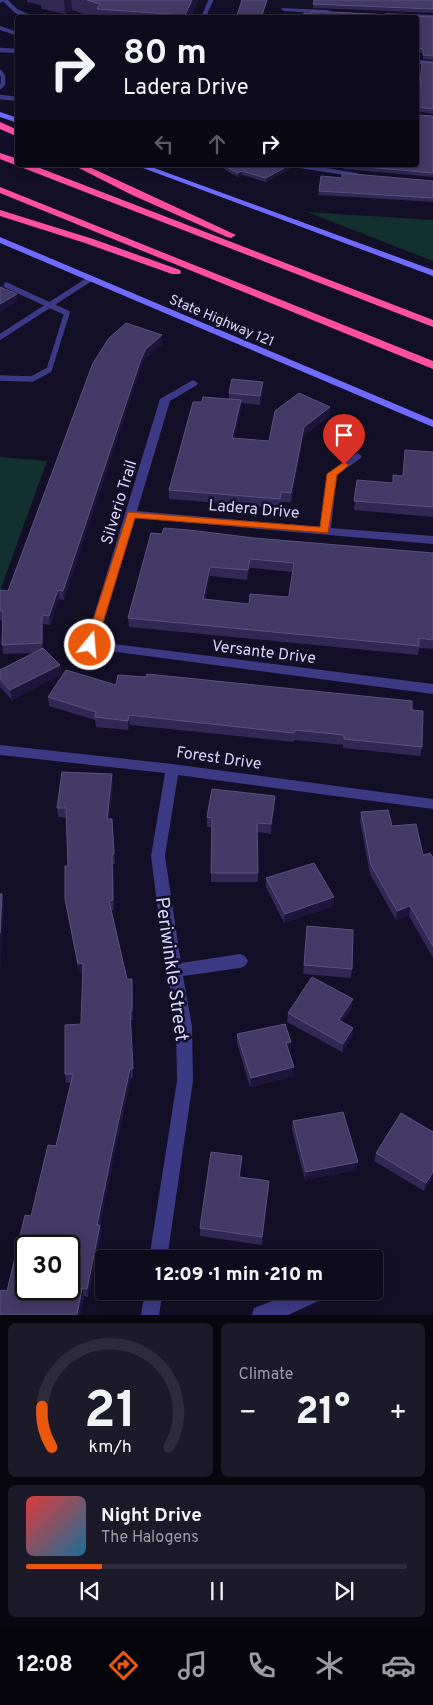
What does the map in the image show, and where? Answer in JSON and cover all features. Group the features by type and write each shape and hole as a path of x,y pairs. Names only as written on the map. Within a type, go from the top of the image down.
{"highway":[{"path":"0,125 15,132"},
{"path":"0,156 15,162"},
{"path":"29,167 433,324"},
{"path":"82,167 135,193 300,265 334,286"},
{"path":"0,190 433,365"},
{"path":"0,213 89,241 230,291 279,304"}],"main road":[{"path":"0,114 15,120"},
{"path":"145,167 433,273"},
{"name":"State Highway 121","path":"0,240 433,424"}],"street":[{"path":"282,15 286,0"},
{"path":"284,8 337,12"},
{"path":"376,14 395,15"},
{"path":"419,16 433,17"},
{"path":"0,29 15,33"},
{"path":"419,62 433,63"},
{"path":"306,167 362,176"},
{"name":"Silverio Trail","path":"90,645 165,399 194,383"},
{"path":"325,531 332,474 357,456"},
{"name":"Ladera Drive","path":"131,514 433,540"},
{"name":"Versante Drive","path":"90,645 433,689"},
{"name":"Forest Drive","path":"0,750 172,769 429,803"},
{"name":"Periwinkle Street","path":"159,1250 185,1081 184,1026 166,919 158,856 172,769"},
{"path":"429,803 433,816"},
{"path":"175,971 240,961"},
{"path":"150,1315 152,1300"},
{"path":"261,1315 300,1300"}],"lane":[{"path":"2,0 16,11 25,15"},
{"path":"204,15 211,0"},
{"path":"0,50 15,50"},
{"path":"0,72 4,76 1,84"},
{"path":"0,97 15,99"},
{"path":"0,336 90,279"},
{"path":"0,378 31,379 44,375 50,370 68,313 6,285"}],"green space":[{"path":"307,212 433,220 433,261"},
{"path":"0,457 47,461 0,591"}],"building":[{"path":"87,0 192,0 185,15 97,9 100,4"},
{"path":"242,0 267,0 262,15 237,15"},
{"path":"314,0 433,0 433,9 313,4"},
{"path":"312,11 393,15 304,15 304,13 311,13"},
{"path":"419,16 433,17 433,56 423,55 423,49 419,48"},
{"path":"422,62 433,63 433,109 419,107"},
{"path":"419,115 433,116 433,173 367,167 419,167"},
{"path":"227,167 285,167 266,178 242,171 238,173"},
{"path":"342,173 433,181 433,198 319,191 321,176 342,178"},
{"path":"0,287 17,294 0,304"},
{"path":"126,323 162,335 146,349 141,359 63,591 58,590 49,616 42,615 42,643 2,645 3,611 0,611 0,590 8,591 93,363 109,338"},
{"path":"232,379 263,382 260,396 229,393"},
{"path":"299,393 330,407 304,427 291,493 281,492 280,499 169,490 193,402 202,402 203,397 241,400 232,438 269,441 275,411"},
{"path":"405,450 433,452 433,507 354,501 357,480 393,483 393,475 403,476"},
{"path":"164,528 254,538 433,553 433,640 419,638 419,646 128,618 151,533 162,534","holes":["250,559 294,563 288,597 250,594 249,604 203,599 210,567 248,570"]},
{"path":"43,648 60,665 10,690 0,679 0,670"},
{"path":"66,670 116,685 118,675 146,677 147,674 412,701 412,710 423,711 422,747 344,739 344,735 295,730 294,733 129,715 128,721 95,717 96,712 48,697"},
{"path":"62,772 112,774 107,819 112,819 114,854 112,855 113,900 109,901 127,979 132,979 132,1011 130,1011 133,1069 130,1069 114,1142 97,1225 100,1225 87,1289 82,1288 80,1299 80,1235 20,1235 25,1215 31,1216 48,1145 56,1146 73,1074 65,1074 65,1025 81,1024 83,963 78,964 65,899 65,866 68,866 66,808 57,808"},
{"path":"212,789 275,796 271,824 257,823 258,873 211,873 212,818 207,817"},
{"path":"388,810 392,826 416,824 423,855 430,853 433,858 433,946 410,906 397,911 371,865 361,812"},
{"path":"314,863 334,897 285,914 266,878"},
{"path":"0,894 2,894 0,933"},
{"path":"307,926 353,930 352,969 304,965"},
{"path":"312,977 353,999 339,1020 353,1028 343,1044 288,1013"},
{"path":"285,1024 291,1042 286,1043 294,1067 251,1078 237,1034"},
{"path":"343,1112 358,1162 306,1172 293,1121"},
{"path":"401,1113 433,1132 433,1172 426,1183 376,1153"},
{"path":"211,1152 242,1156 239,1177 269,1181 262,1237 200,1228"},
{"path":"15,1257 15,1300 80,1300 77,1315 0,1315 1,1290 7,1291"}],"route":[{"path":"90,645 131,514 325,531 332,474 344,465"}]}
